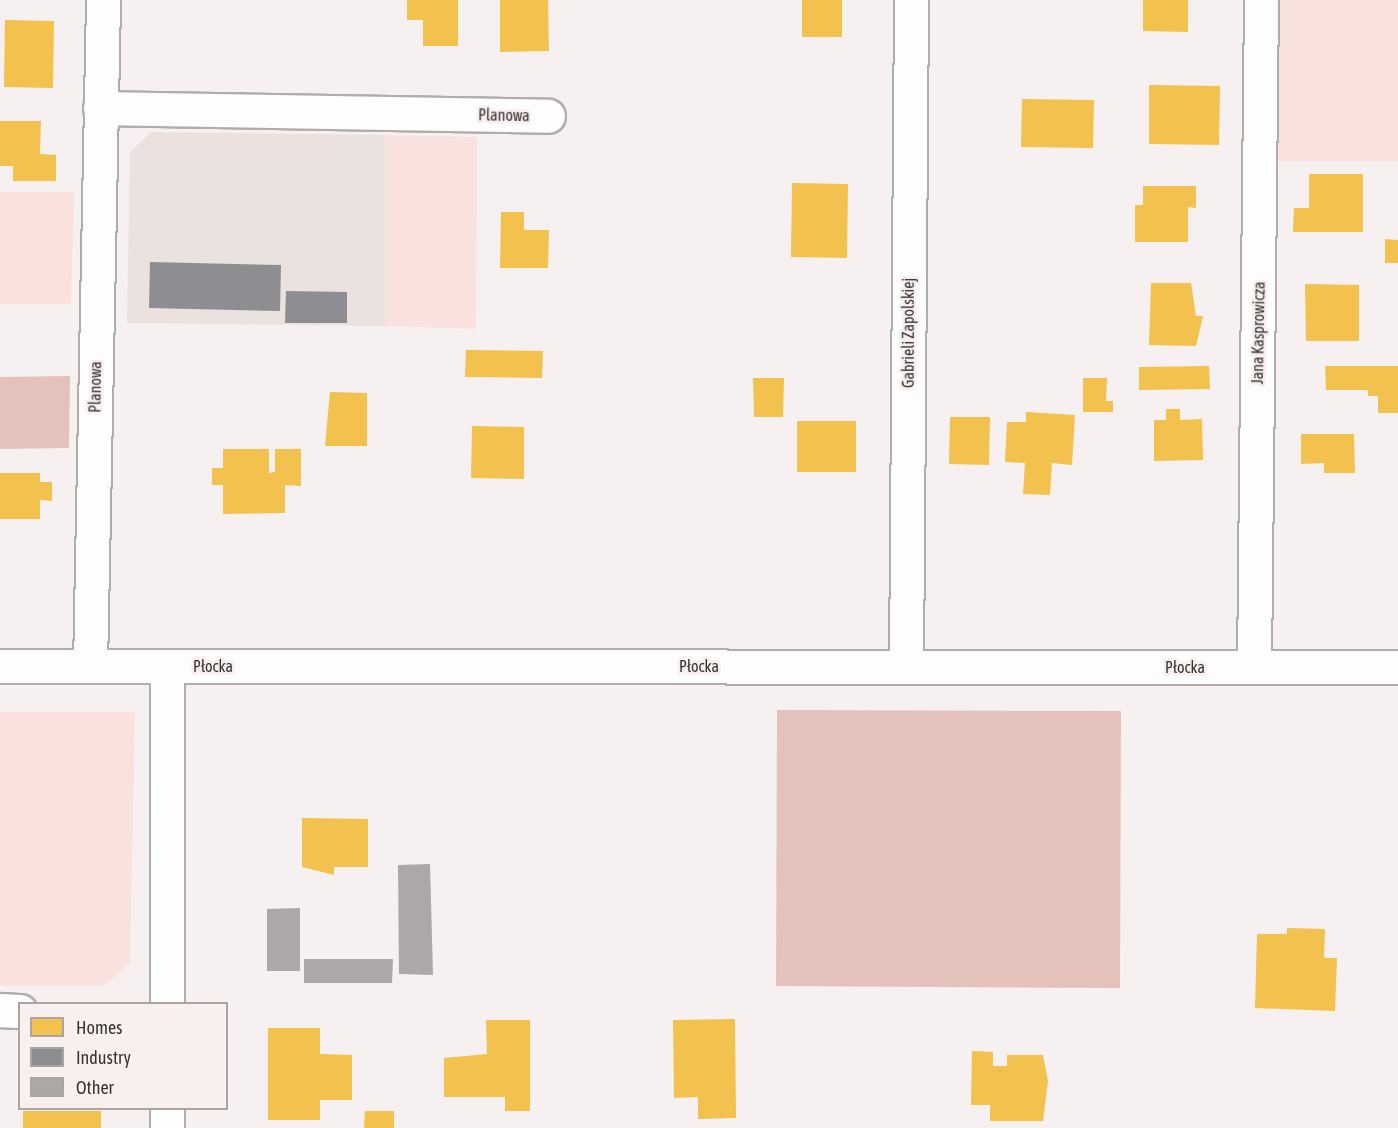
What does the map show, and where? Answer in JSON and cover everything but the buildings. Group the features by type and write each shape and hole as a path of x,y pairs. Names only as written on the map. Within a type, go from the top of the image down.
{"street":[{"name":"Planowa","path":"90,666 103,0"},
{"name":"Gabrieli Zapolskiej","path":"906,666 911,0"},
{"name":"Jana Kasprowicza","path":"1254,667 1261,0"},
{"name":"Planowa","path":"100,108 548,116"},
{"name":"Płocka","path":"0,666 1398,667"},
{"path":"167,666 167,1002"},
{"path":"0,1010 18,1011"},
{"path":"167,1110 167,1128"}],"shaded area":[{"path":"1278,0 1398,0 1398,161 1278,161"},
{"path":"151,132 385,135 385,326 127,323 130,152"},
{"path":"385,135 477,137 476,329 385,326"},
{"path":"0,192 74,192 71,304 0,304"},
{"path":"70,376 69,448 0,449 0,377"},
{"path":"777,710 1121,711 1120,988 776,986"},
{"path":"0,712 135,712 130,963 104,986 0,986"}]}
